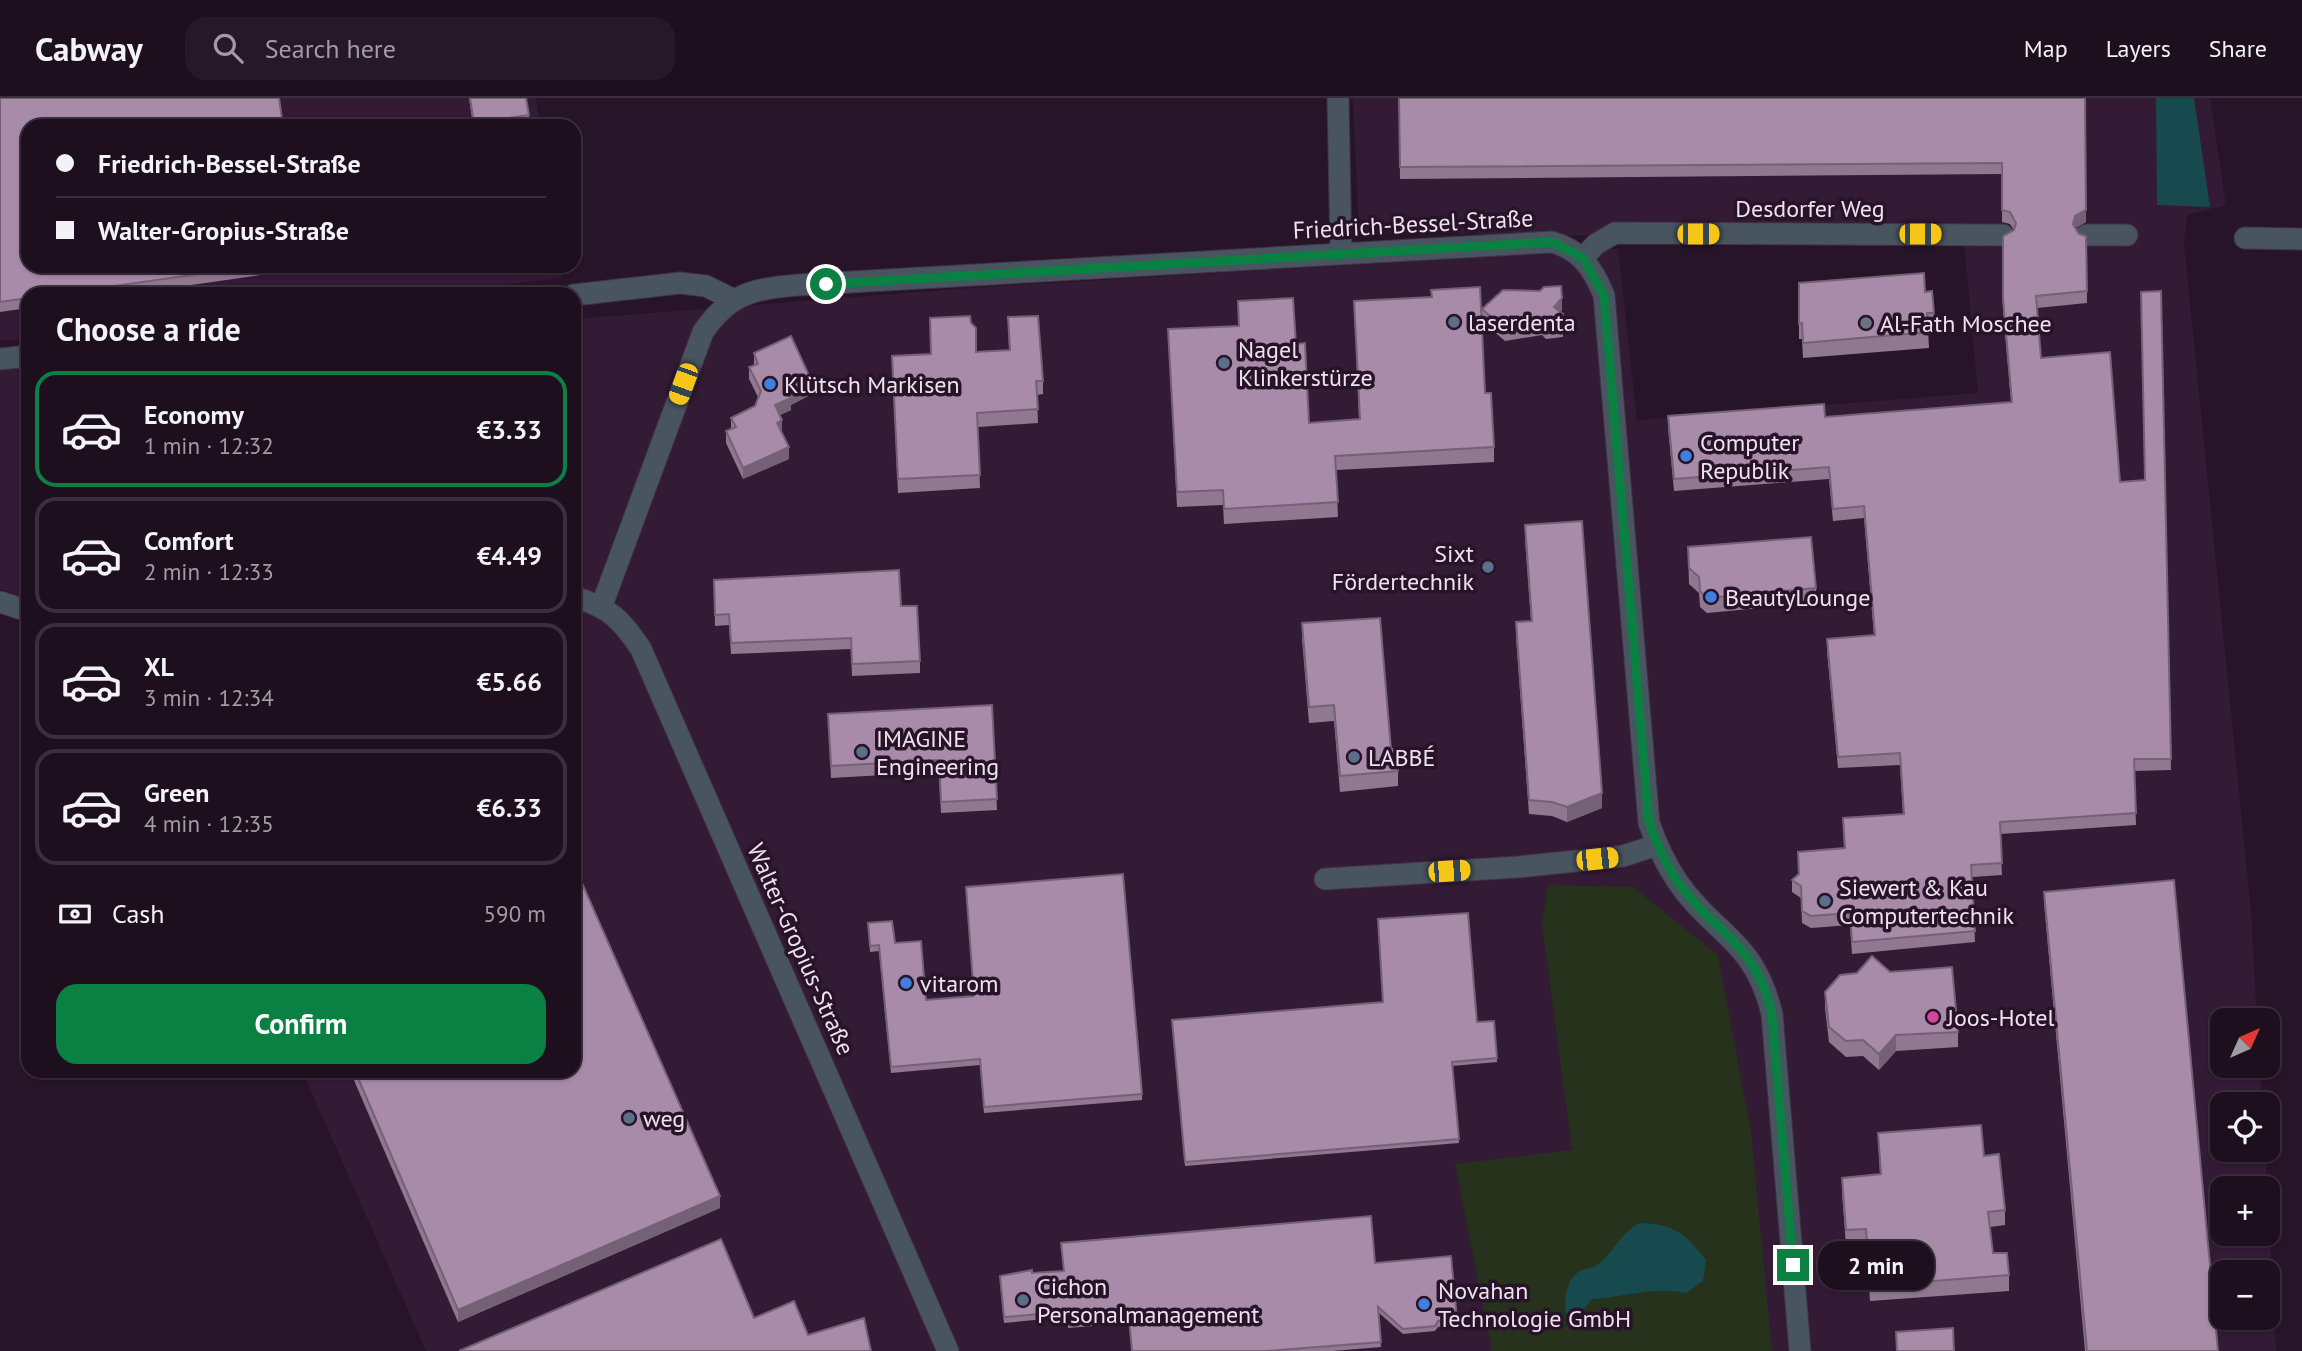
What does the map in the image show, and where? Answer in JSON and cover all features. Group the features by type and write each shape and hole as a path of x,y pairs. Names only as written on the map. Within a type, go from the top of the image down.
{"street":[{"path":"1338,98 1341,253"},
{"name":"Desdorfer Weg","path":"1583,258 1596,244 1615,233 2003,235"},
{"path":"2086,235 2127,235"},
{"path":"2245,238 2302,239"},
{"name":"Friedrich-Bessel-Straße","path":"602,605 703,332 716,313 732,299 766,288 798,285 1552,242 1583,258"},
{"path":"1583,258 1604,295 1649,823 1657,845 1678,882 1740,946 1766,991 1772,1014 1800,1351"},
{"path":"581,294 680,283 706,286 732,299"},
{"path":"0,359 21,357"},
{"name":"Walter-Gropius-Straße","path":"581,599 602,605 628,629 641,649 948,1351"},
{"path":"0,601 21,608"},
{"path":"1325,879 1623,856 1657,845"}],"shaded area":[{"path":"0,98 536,98 539,119 21,119 21,273 561,273 562,278 481,287 21,287 21,339 0,341"},
{"path":"1353,98 2210,98 2226,205 2187,215 2184,244 2251,911 2256,1008 2210,1008 2210,1078 2261,1078 2261,1092 2210,1092 2210,1162 2266,1162 2266,1176 2210,1176 2210,1246 2270,1246 2271,1260 2210,1260 2210,1330 2275,1330 2276,1351 426,1351 305,1078 581,1078 581,318 970,288 1618,249 1637,420 1978,393 1964,241 1359,232"},
{"path":"2156,98 2194,98 2210,207 2157,205"},
{"path":"21,364 21,596 0,589 0,366"},
{"path":"1548,885 1633,887 1718,955 1751,1132 1772,1351 1492,1351 1455,1164 1572,1150 1542,923"},
{"path":"1640,1223 1670,1228 1692,1243 1706,1260 1703,1281 1686,1293 1650,1291 1592,1299 1574,1322 1568,1323 1565,1302 1571,1280 1580,1271 1600,1263 1627,1232"}],"building":[{"path":"0,98 279,98 282,119 21,119 21,273 206,273 107,287 21,287 21,299 0,302"},
{"path":"470,98 526,98 529,115 473,119"},
{"path":"1399,98 2085,98 2086,210 2075,216 2073,224 2079,234 2086,236 2087,291 2036,296 2041,358 2110,352 2120,482 2145,480 2141,292 2161,291 2171,759 2134,759 2136,813 2000,822 2002,863 1971,865 1975,931 1852,942 1850,913 1811,916 1802,911 1801,886 1792,880 1799,874 1798,852 1845,848 1843,818 1904,814 1900,753 1838,757 1827,639 1875,635 1864,506 1833,509 1829,467 1674,479 1668,416 1824,404 1825,417 2012,402 2003,299 2003,236 2014,230 2016,223 2010,212 2002,210 2002,163 1400,167"},
{"name":"Al-Fath Moschee","path":"1924,273 1925,292 1932,291 1934,313 1927,313 1929,332 1803,343 1802,323 1799,324 1799,283"},
{"path":"1561,286 1562,298 1554,307 1563,314 1563,325 1546,327 1542,324 1505,329 1482,309 1503,290 1540,291 1544,287"},
{"path":"1480,287 1485,393 1491,393 1494,447 1335,456 1338,502 1224,509 1223,490 1177,492 1168,329 1239,326 1238,301 1293,298 1296,344 1305,343 1309,423 1360,419 1354,301 1432,297 1431,290"},
{"path":"970,316 971,323 976,328 976,352 1010,350 1008,317 1038,316 1043,381 1036,381 1038,409 977,413 980,475 898,479 892,356 931,354 930,318"},
{"path":"791,336 812,382 788,394 791,398 775,405 782,420 777,423 789,447 743,468 726,431 736,427 731,418 755,406 761,391 749,367 758,364 754,353"},
{"path":"1582,521 1602,793 1567,807 1552,802 1529,800 1516,622 1532,621 1525,525"},
{"path":"1811,537 1816,588 1707,598 1700,591 1699,577 1689,568 1688,547"},
{"path":"899,570 901,606 917,606 920,661 852,664 851,638 731,643 729,614 715,615 714,580"},
{"path":"1380,618 1391,749 1397,749 1398,771 1340,776 1334,705 1309,707 1302,623"},
{"path":"992,705 997,799 941,802 939,760 831,766 828,714"},
{"path":"1123,874 1142,1094 984,1107 980,1059 891,1067 879,945 870,946 868,923 892,921 895,943 921,941 926,1000 974,996 966,887"},
{"path":"2174,880 2210,1265 2210,1330 2216,1330 2218,1351 2087,1351 2044,892"},
{"path":"581,881 720,1196 458,1310 358,1078 581,1078"},
{"path":"1468,913 1477,1022 1494,1021 1497,1058 1452,1062 1459,1139 1185,1162 1172,1020 1383,1002 1378,919"},
{"path":"1872,956 1890,972 1952,967 1958,1032 1896,1035 1879,1054 1863,1040 1846,1041 1829,1027 1825,992 1840,975 1857,973"},
{"path":"1981,1125 1984,1156 1999,1154 2005,1210 1988,1212 1993,1253 2007,1253 2009,1275 1870,1286 1866,1229 1846,1230 1842,1178 1881,1174 1878,1133"},
{"path":"1371,1216 1375,1263 1451,1256 1457,1319 1438,1321 1435,1326 1403,1329 1378,1307 1381,1342 1266,1351 1132,1351 1129,1318 1068,1323 1067,1312 1004,1317 1000,1276 1032,1270 1032,1273 1064,1271 1061,1243"},
{"path":"721,1239 754,1318 794,1301 808,1335 864,1318 871,1351 459,1351"},
{"path":"1953,1328 1954,1351 1897,1351 1896,1332"}],"place":[{"name":"laserdenta","path":"1454,322"},
{"name":"Al-Fath Moschee","path":"1866,323"},
{"name":"Nagel Klinkerstürze","path":"1224,363"},
{"name":"Klütsch Markisen","path":"770,384"},
{"name":"Computer Republik","path":"1686,456"},
{"name":"Sixt Fördertechnik","path":"1488,567"},
{"name":"BeautyLounge","path":"1711,597"},
{"name":"IMAGINE Engineering","path":"862,752"},
{"name":"LABBÉ","path":"1354,757"},
{"name":"Siewert & Kau Computertechnik","path":"1825,901"},
{"name":"vitarom","path":"906,983"},
{"name":"Joos-Hotel","path":"1933,1017"},
{"name":"weg","path":"629,1118"},
{"name":"Cichon Personalmanagement","path":"1023,1300"},
{"name":"Novahan Technologie GmbH","path":"1424,1304"}],"route":[{"path":"826,284 1552,242 1565,246 1583,258 1597,278 1604,295 1649,823 1657,845 1678,882 1700,908 1740,946 1756,968 1766,991 1772,1014 1793,1265"}]}
